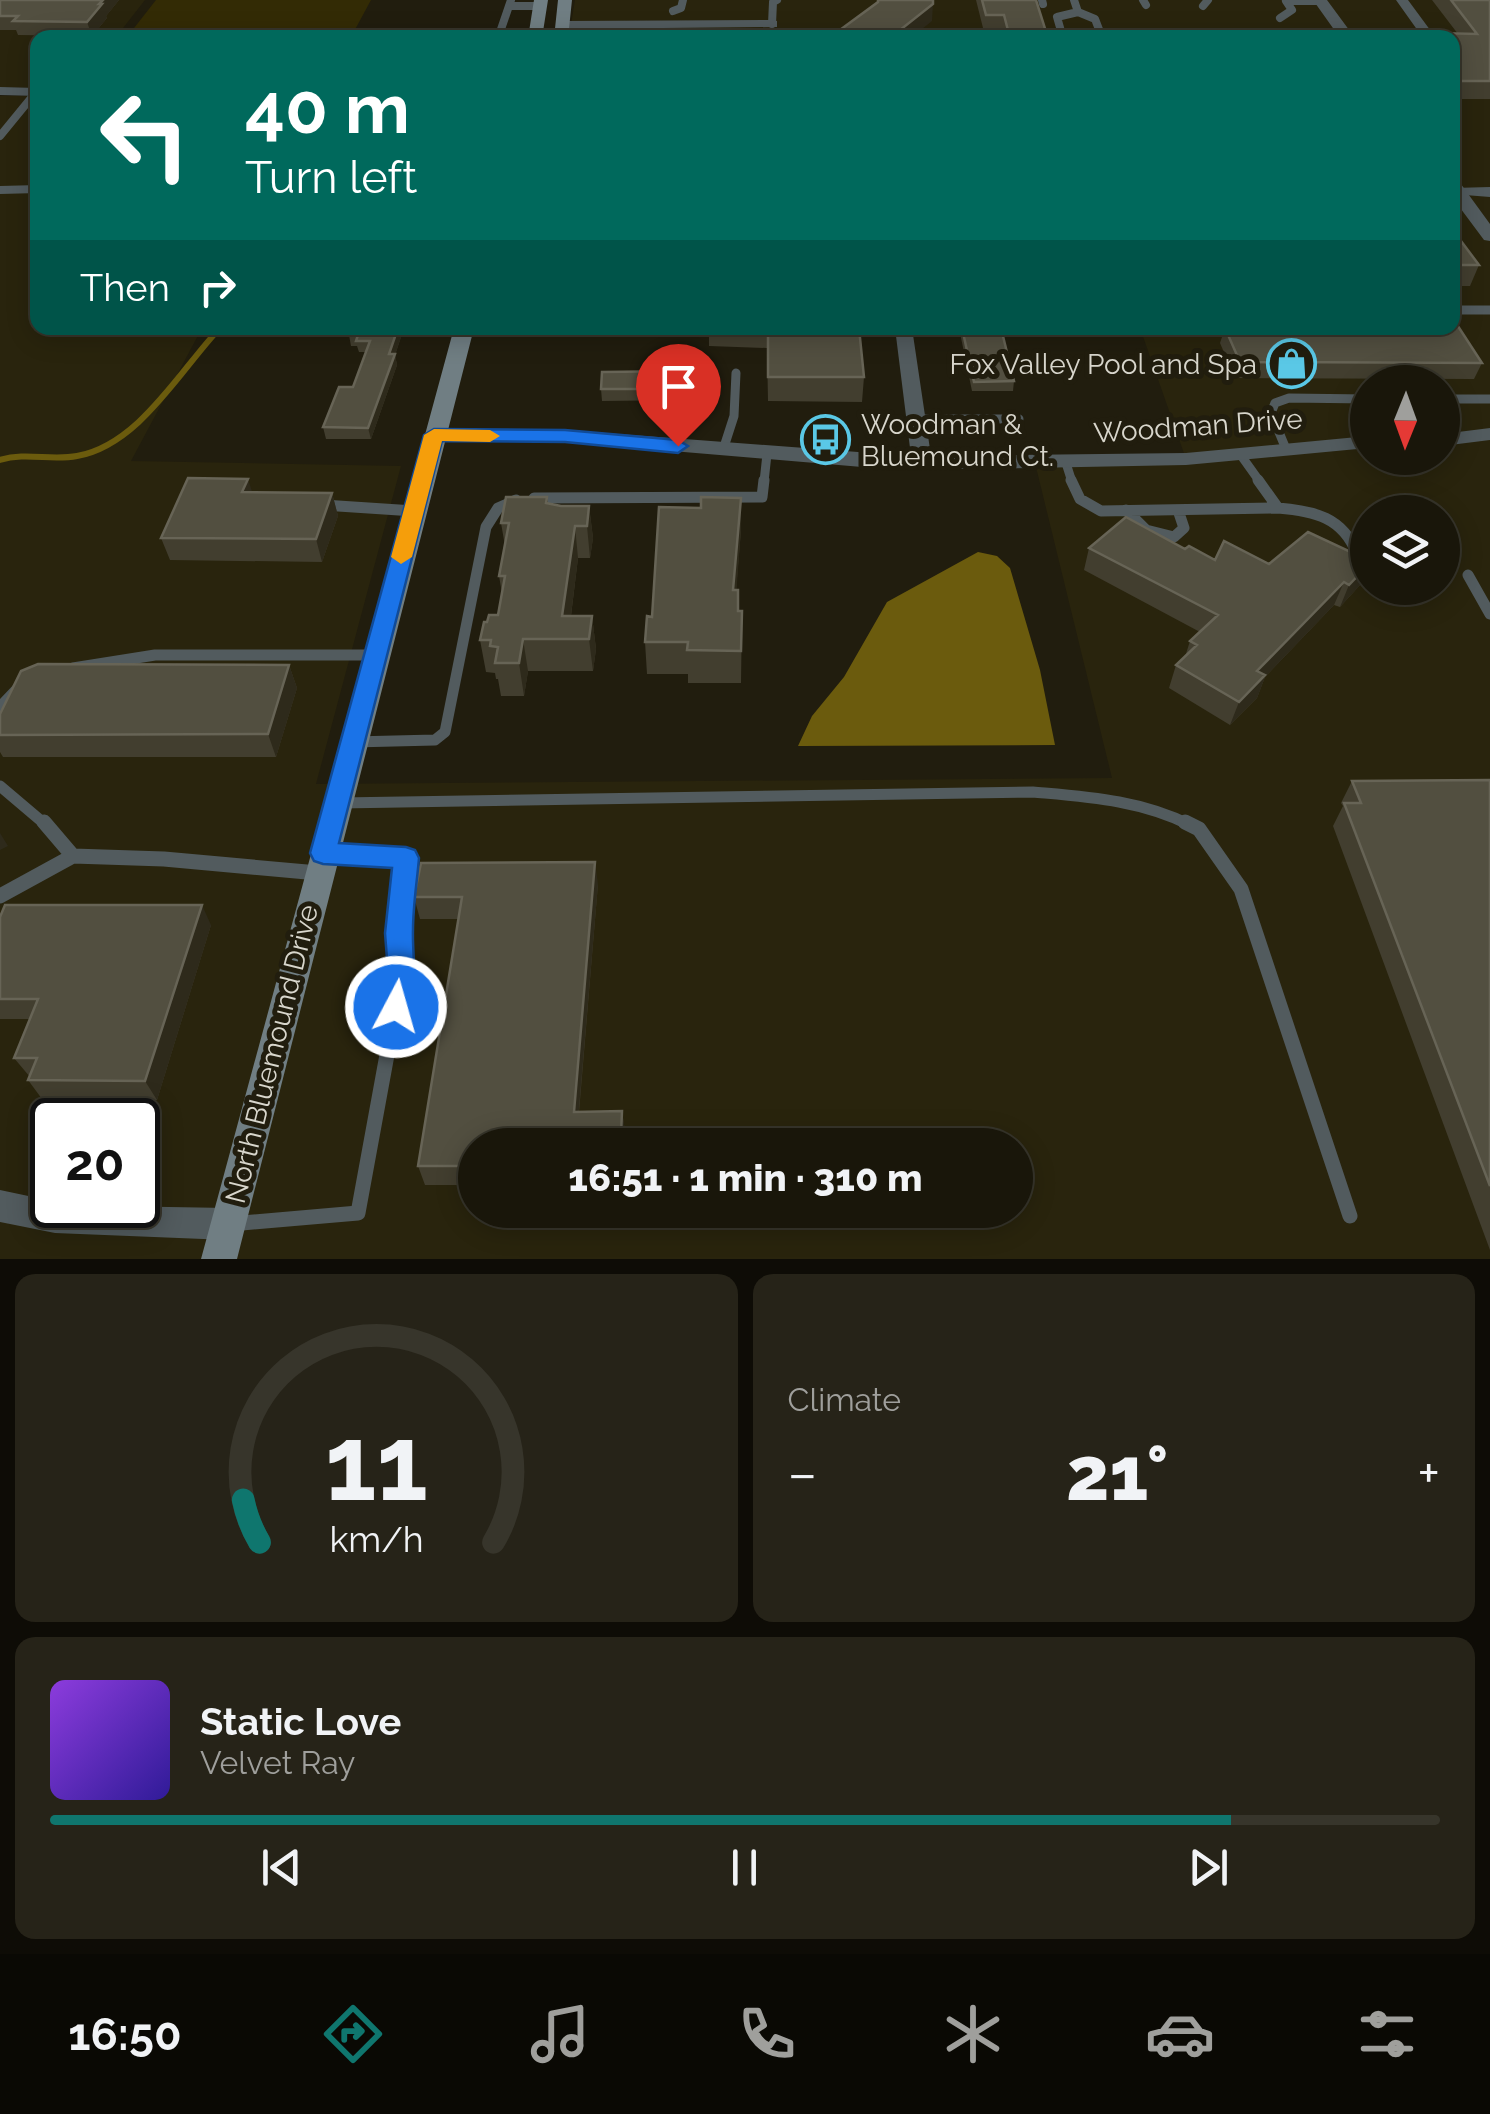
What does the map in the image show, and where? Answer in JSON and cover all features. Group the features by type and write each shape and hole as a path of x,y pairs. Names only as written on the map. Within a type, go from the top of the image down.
{"main road":[{"path":"544,2 548,22 564,19"},
{"path":"536,30 544,2"},
{"name":"North Bluemound Drive","path":"219,1259 320,863 462,335"}],"street":[{"path":"691,24 694,0"},
{"path":"1402,0 1424,30"},
{"path":"1320,1 1343,30"},
{"path":"564,19 600,23 772,24"},
{"path":"1460,189 1490,192"},
{"path":"1460,195 1490,236"},
{"path":"904,335 922,462"},
{"path":"1460,438 1490,434"},
{"name":"Woodman Drive","path":"434,435 565,436 767,454 922,462 1066,463 1240,454 1350,443"},
{"path":"1460,444 1490,448"},
{"path":"0,1206 55,1218 228,1224"}],"lane":[{"path":"673,11 681,8 683,0"},
{"path":"772,24 772,2 776,0"},
{"path":"1074,0 1078,12"},
{"path":"1280,18 1292,10 1286,1 1320,1"},
{"path":"501,30 510,3 544,2"},
{"path":"1043,5 1056,18 1061,30"},
{"path":"1056,18 1078,12 1095,19 1099,30"},
{"path":"0,91 30,92"},
{"path":"0,136 30,100"},
{"path":"0,190 30,190"},
{"path":"1460,310 1490,310"},
{"path":"722,450 734,416 736,373"},
{"path":"1286,448 1271,414 1274,404 1289,398 1350,399"},
{"path":"1460,399 1490,400"},
{"path":"916,418 1019,419"},
{"path":"352,742 436,740 444,732 486,526 498,508 533,498 762,496 767,454"},
{"path":"1240,454 1278,508"},
{"path":"1066,463 1076,495 1086,507 1310,510 1342,526 1350,535"},
{"path":"310,504 414,511"},
{"path":"1126,510 1132,522 1162,536 1174,537 1184,528 1178,510"},
{"path":"1468,575 1490,614"},
{"path":"51,676 87,663 155,655 376,655"},
{"path":"0,706 14,690 33,682"},
{"path":"0,786 38,815 72,856"},
{"path":"336,803 1033,792 1118,800 1165,812 1200,829 1241,889 1350,1216"},
{"path":"0,896 72,856 320,863 406,858 398,933 402,972 358,1214 228,1224"}],"shaded area":[{"path":"0,0 145,0 121,30 30,30 30,88 0,87"},
{"path":"156,0 371,0 355,30 132,30"},
{"path":"575,0 1490,0 1490,1259 0,1259 0,96 30,96 30,335 198,335 131,461 401,466 316,784 1112,778 1035,463 1186,459 1142,335 1460,335 1460,30 570,30"},
{"path":"978,552 997,556 1010,568 1040,670 1055,745 798,746 812,716 844,677 887,602"}],"building":[{"path":"0,0 103,0 87,22 13,21 18,16 0,16"},
{"path":"933,0 933,4 900,30 840,30 878,2"},
{"path":"982,0 1036,0 1045,30 1008,30 1004,15 986,15"},
{"path":"1451,0 1490,0 1490,81 1460,81 1460,34 1477,34"},
{"path":"1460,240 1479,265 1460,265"},
{"path":"1460,329 1482,363 1240,362 1228,335 1460,335"},
{"path":"358,335 396,335 389,354 395,354 368,428 323,427 339,387 353,387 370,341 356,341"},
{"path":"768,335 860,335 864,377 768,377"},
{"path":"964,335 1003,335 1014,381 974,382"},
{"path":"686,371 685,389 601,389 602,372"},
{"path":"188,478 248,479 242,492 332,493 316,539 161,538"},
{"path":"506,497 547,497 546,503 589,506 587,526 575,526 562,616 592,616 589,639 523,639 519,663 495,663 498,647 490,646 491,640 480,640 489,615 498,615 505,576 499,576 509,523 501,523"},
{"path":"701,497 741,498 733,590 738,590 738,611 742,611 741,651 687,650 688,642 645,642 647,616 652,617 659,507 701,508"},
{"path":"1126,517 1185,549 1189,546 1215,560 1224,541 1269,564 1308,532 1350,552 1350,584 1344,582 1257,671 1265,675 1239,702 1176,665 1197,645 1190,641 1218,615 1089,548"},
{"path":"38,664 289,665 268,734 0,735 0,714 21,671"},
{"path":"1490,780 1490,1186 1344,803 1361,803 1352,781"},
{"path":"595,862 574,1112 622,1111 621,1128 458,1128 458,1166 418,1166 462,897 414,897 421,863"},
{"path":"5,905 202,905 145,1081 28,1080 37,1058 14,1058 38,999 0,999 0,917"}],"waterway":[{"path":"0,460 77,456 120,437 157,404 214,335"}],"slow traffic":[{"path":"401,557 434,435 490,436"}],"place":[{"name":"Fox Valley Pool and Spa","path":"1292,364"},
{"name":"Woodman & Bluemound Ct.","path":"826,440"}],"route":[{"path":"396,1007 402,972 398,933 406,858 323,853 434,435 565,436 678,446"}]}
